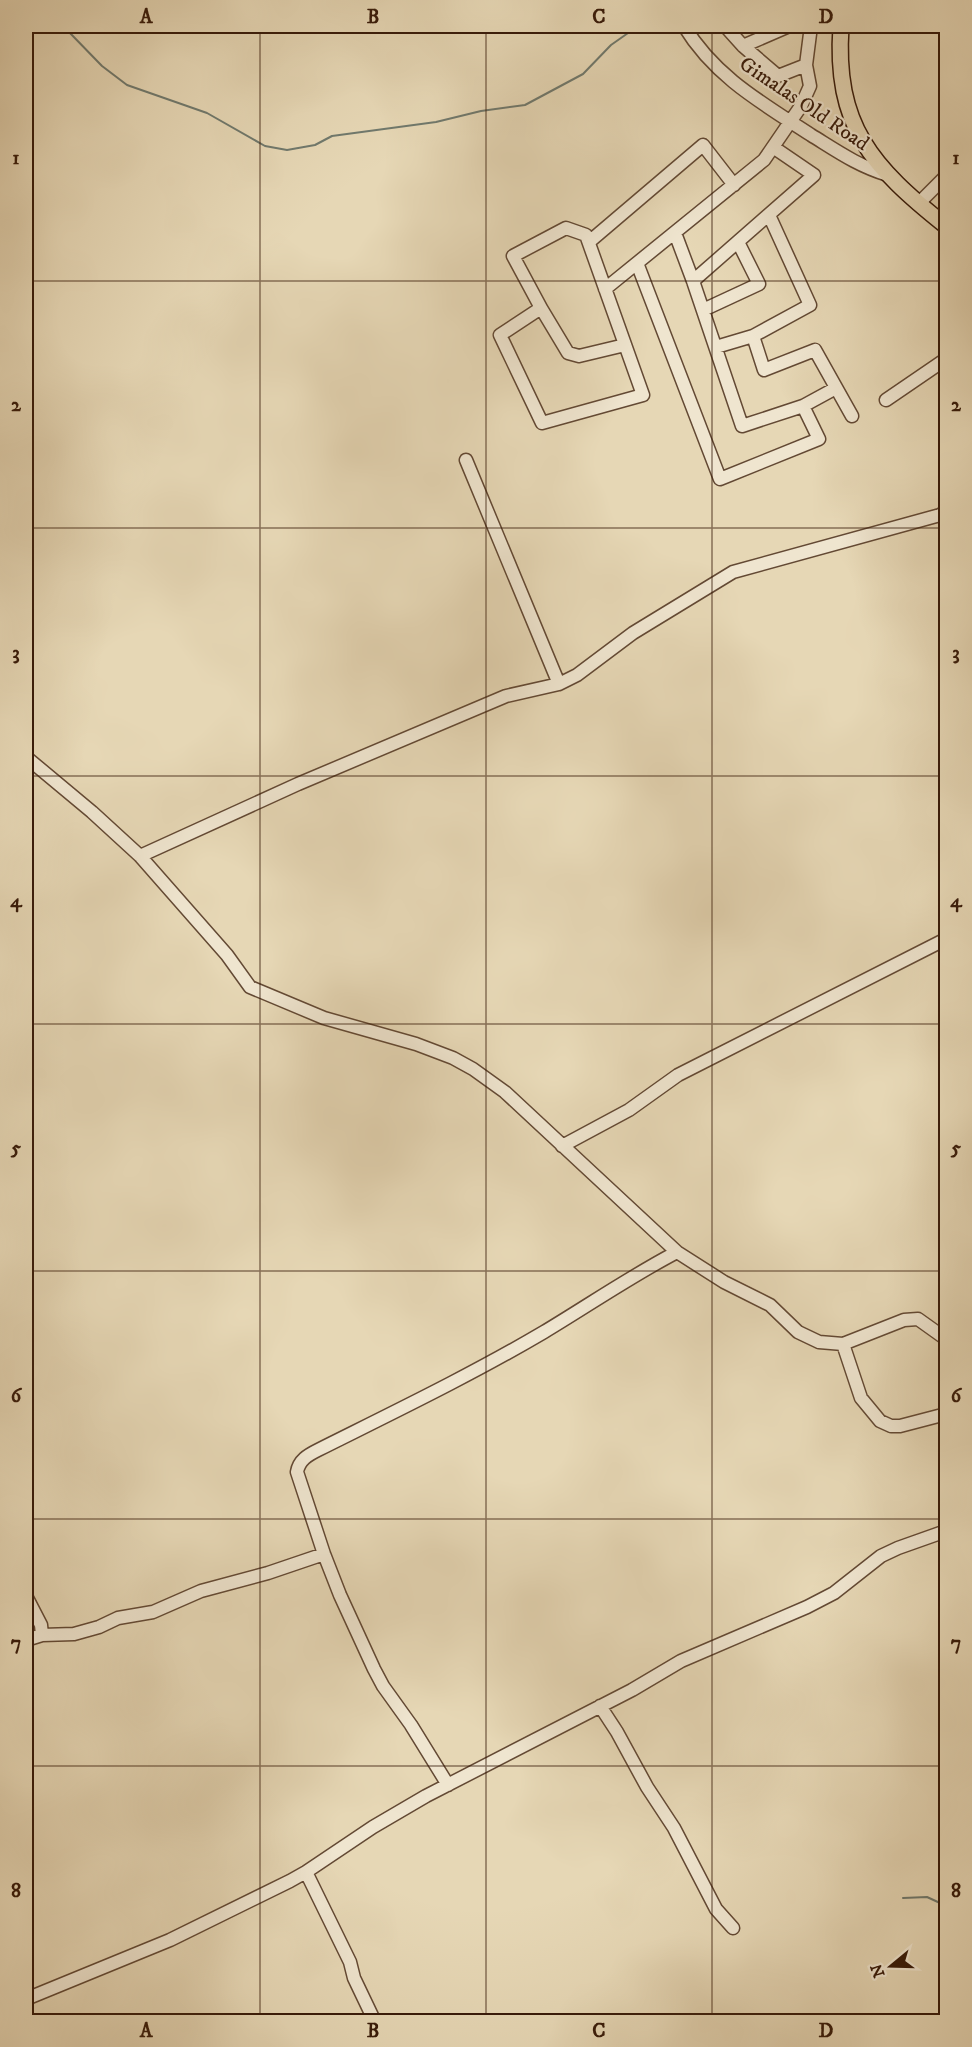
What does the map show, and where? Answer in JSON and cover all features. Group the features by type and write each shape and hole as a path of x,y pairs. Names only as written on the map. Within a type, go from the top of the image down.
{"main road":[{"path":"841,26 840,67 847,103 866,147 888,175 918,204 946,226"}],"street":[{"name":"Gimalas Old Road","path":"684,26 700,50 734,84 862,167 888,175"},
{"path":"725,26 743,46 778,76 806,65"},
{"path":"743,46 789,26"},
{"path":"800,26 806,33 809,44"},
{"path":"605,289 764,160 801,106 810,86 806,65 811,26"},
{"path":"589,242 703,146 734,185"},
{"path":"693,281 814,175 773,147"},
{"path":"918,204 946,176"},
{"path":"716,347 753,336 810,305 769,215"},
{"path":"541,308 500,335 542,423 643,395 586,235 566,228 513,256 568,353 579,356 625,345"},
{"path":"675,233 742,426 803,406 836,388"},
{"path":"703,310 759,284 738,242"},
{"path":"637,263 720,479 819,439 803,406"},
{"path":"753,336 764,370 815,350 852,416"},
{"path":"886,400 946,359"},
{"path":"466,460 559,684"},
{"path":"140,856 298,784 506,696 559,684 577,675 633,633 733,572 880,533 940,515 946,511"},
{"path":"26,757 140,856 227,955 250,987 324,1018 416,1044 453,1058 473,1069 505,1092 677,1252 724,1282 770,1305 798,1332 819,1342 843,1344 904,1320 918,1320 946,1339"},
{"path":"562,1146 629,1110 678,1075 946,939"},
{"path":"448,1785 411,1725 383,1686 340,1595 297,1472 298,1466 305,1457 480,1368 677,1252"},
{"path":"843,1344 861,1398 880,1421 891,1426 900,1426 946,1414"},
{"path":"26,1999 170,1940 306,1872 373,1827 448,1785 632,1690 681,1661 816,1603 834,1593 881,1556 946,1531"},
{"path":"26,1640 42,1635 74,1635 118,1618 153,1612 201,1591 268,1573 324,1554"},
{"path":"26,1596 41,1625 42,1635"},
{"path":"600,1706 647,1787 674,1828 716,1909 733,1928"},
{"path":"306,1872 350,1962 354,1978 375,2022"}],"waterway":[{"path":"60,26 68,31 102,66 127,85 207,113 265,146 287,150 315,145 332,136 436,122 481,111 525,105 583,74 611,45 638,26"},
{"path":"903,1898 927,1897 940,1903 946,1901"}]}
